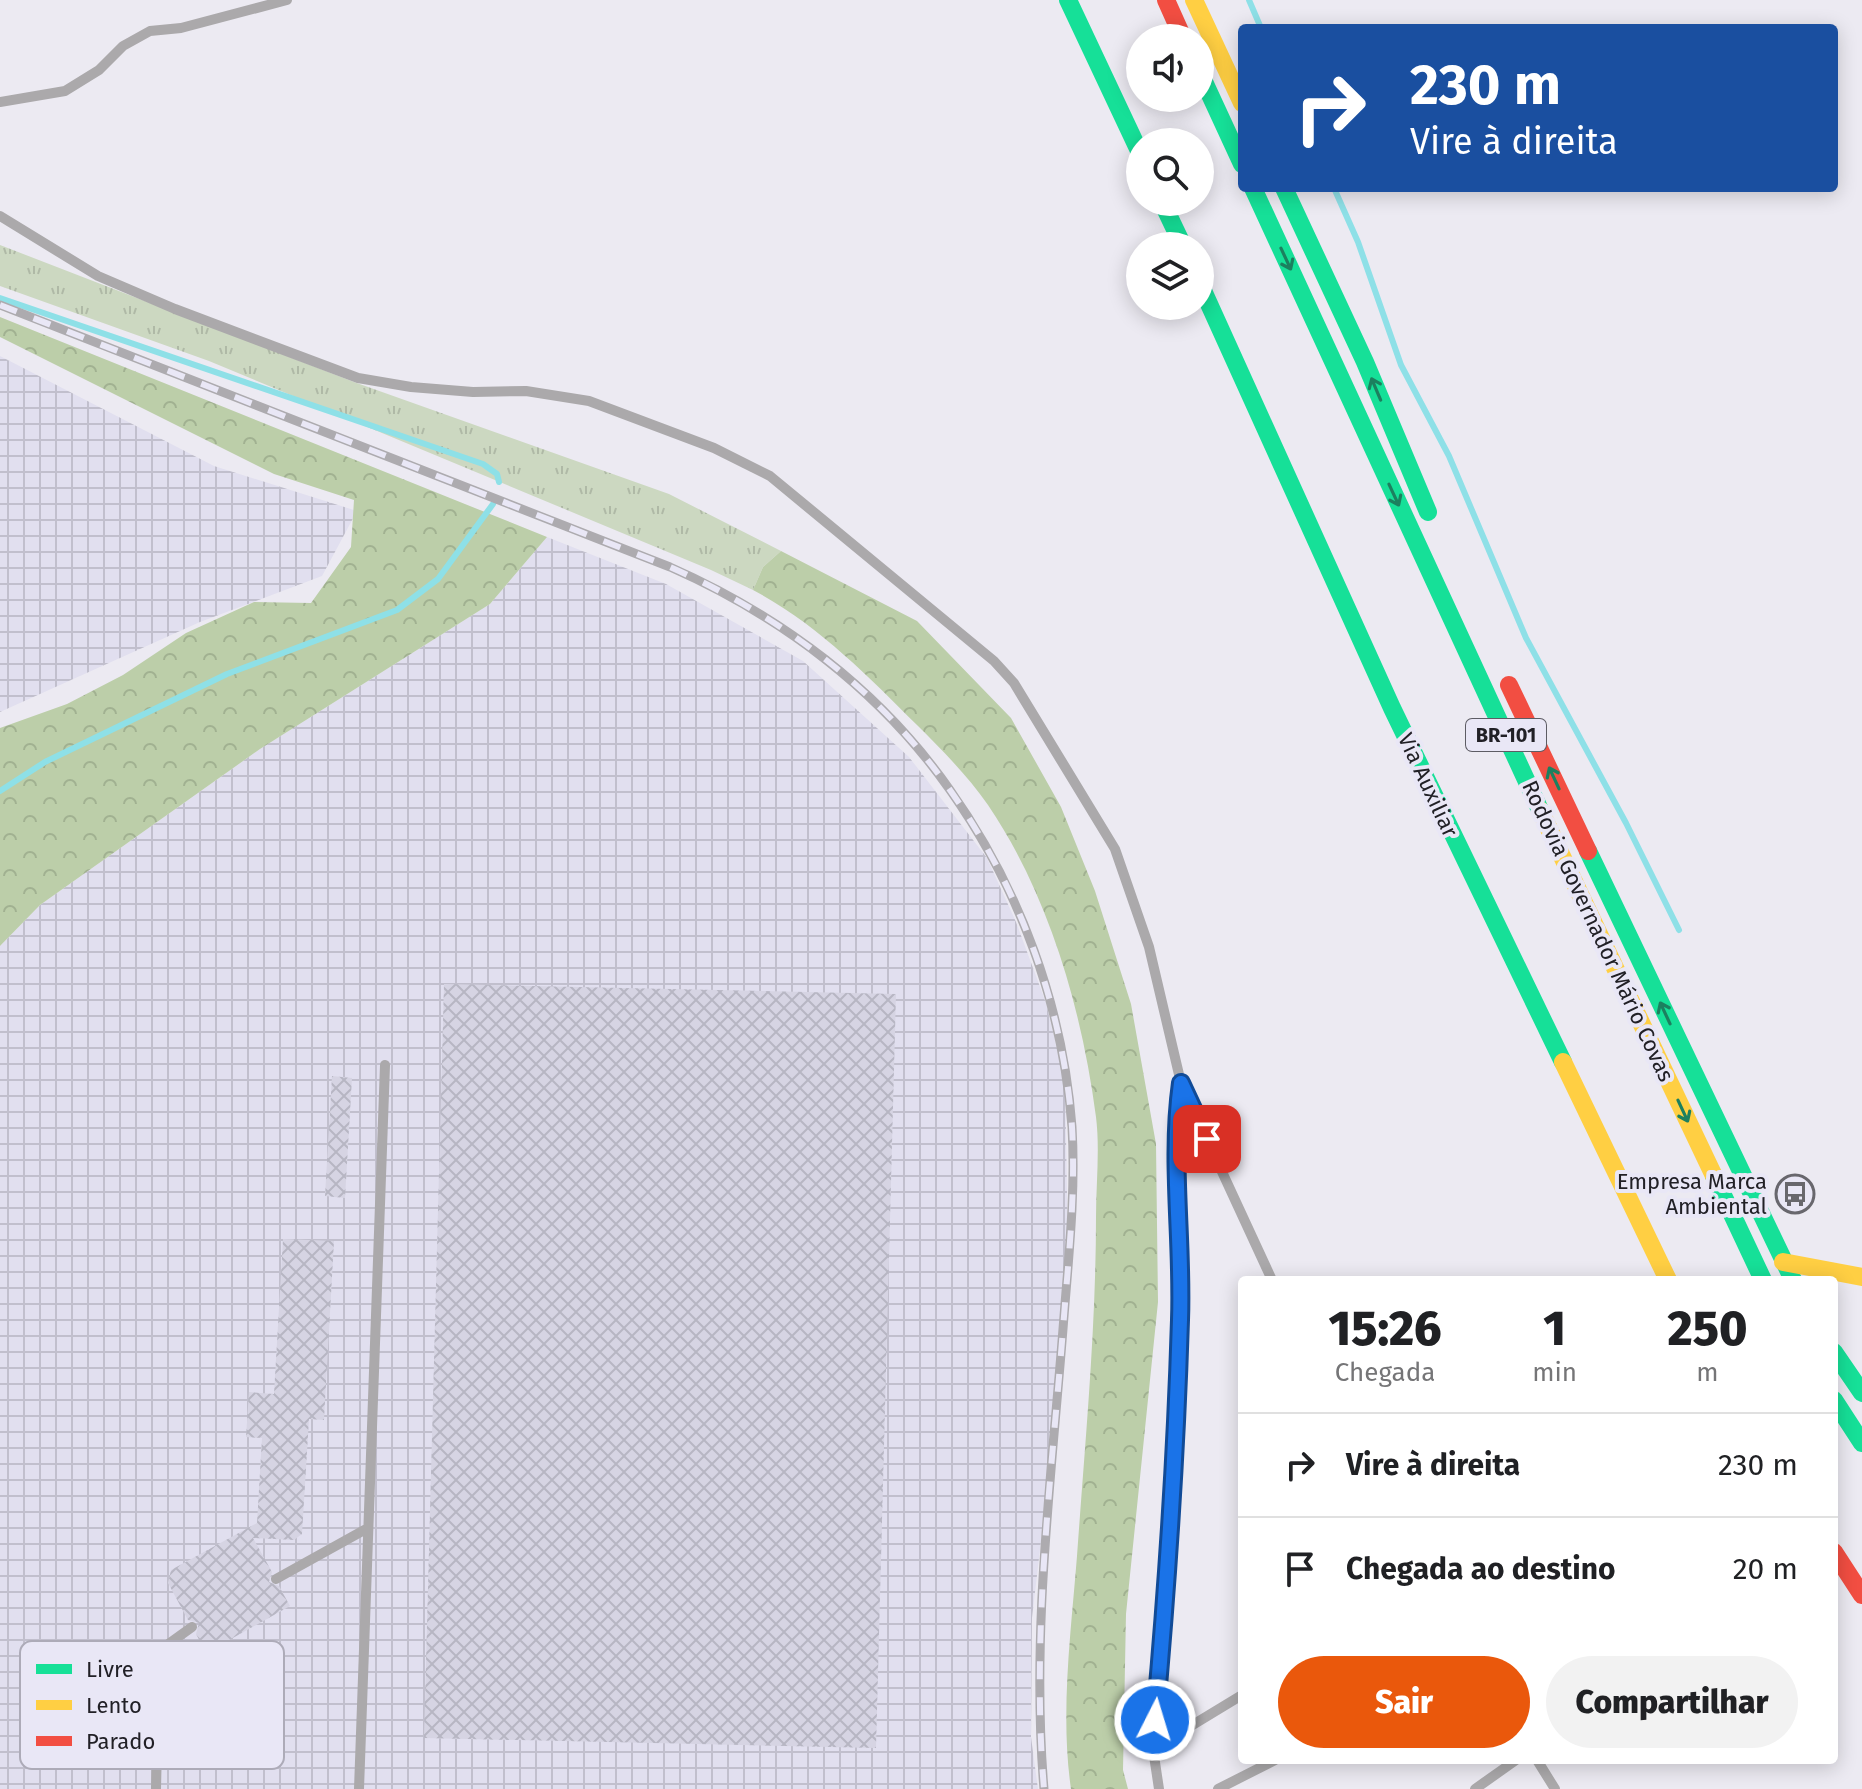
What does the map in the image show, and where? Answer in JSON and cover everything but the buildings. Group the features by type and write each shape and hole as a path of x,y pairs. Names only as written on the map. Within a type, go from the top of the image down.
{"main road":[{"path":"1068,0 1128,128"},
{"path":"1166,0 1177,24"},
{"path":"1194,0 1238,95"},
{"path":"1214,103 1238,155"},
{"name":"Rodovia Governador Mário Covas","path":"1255,192 1553,838 1761,1276"},
{"path":"1286,192 1365,362 1433,525"},
{"name":"Via Auxiliar","path":"1214,315 1392,708 1666,1276"},
{"name":"Rodovia Governador Mário Covas","path":"1501,667 1791,1276"},
{"path":"1783,1262 1862,1277"},
{"path":"1838,1358 1862,1393"},
{"path":"1838,1406 1862,1443"},
{"path":"1838,1558 1862,1595"}],"lane":[{"path":"0,102 65,91 99,70 123,46 150,31 181,28 287,0"},
{"path":"1210,0 1219,56"},
{"path":"0,216 98,276 175,309 358,378 411,387 473,392 526,391 589,401 701,442 770,476 994,661 1014,683 1115,849 1153,962 1181,1083 1270,1276"},
{"path":"359,1789 385,1065"},
{"path":"1159,1789 1153,1749 1170,1550 1180,1331 1175,1131 1181,1083"},
{"path":"276,1579 368,1528"},
{"path":"173,1641 192,1627"},
{"path":"1153,1749 1238,1697"},
{"path":"1218,1789 1267,1764"},
{"path":"1475,1789 1510,1764"},
{"path":"1539,1764 1555,1789"},
{"path":"156,1769 156,1789"}],"shaded area":[{"path":"0,356 214,466 357,511 322,576 200,622 0,712"},
{"path":"547,537 666,584 803,661 909,757 987,858 1016,922 1046,1003 1065,1081 1069,1300 1032,1618 1031,1737 1038,1789 0,1789 0,946 40,905 260,749 490,604"}],"green space":[{"path":"0,245 354,382 669,494 781,551 763,567 753,590 209,361 0,286"},
{"path":"0,317 547,537 490,604 260,749 40,905 0,946 0,728 67,704 123,675 186,633 254,602 311,603 351,547 354,500 274,474 0,337"},
{"path":"781,551 917,621 1011,718 1061,807 1095,891 1131,1004 1156,1144 1158,1302 1126,1614 1123,1770 1128,1789 1071,1789 1068,1761 1068,1673 1092,1344 1098,1154 1090,1077 1072,995 1060,955 1029,877 1010,840 980,794 935,744 840,651 798,618 753,590 763,567"}],"waterway":[{"path":"1249,0 1259,24"},
{"path":"1336,192 1358,242 1401,365 1449,456 1526,638 1626,823 1679,930"},
{"path":"0,298 483,464 497,474 499,482"},
{"path":"0,791 45,762 227,674 397,610 438,579 493,504"}],"railway":[{"path":"0,305 670,567 711,587 789,633 860,688 892,720 950,790 997,867 1034,950 1059,1037 1072,1127 1071,1228 1041,1617 1044,1789"}],"traffic: fast":[{"path":"1068,0 1128,128"},
{"path":"1214,103 1238,155"},
{"path":"1255,192 1540,810"},
{"path":"1286,192 1365,362 1428,512"},
{"path":"1169,216 1176,232"},
{"path":"1214,315 1392,708 1563,1062"},
{"path":"1588,851 1791,1276"},
{"path":"1714,1176 1761,1276"},
{"path":"1838,1358 1862,1393"},
{"path":"1838,1406 1862,1443"}],"traffic: slow":[{"path":"1194,0 1238,94"},
{"path":"1540,810 1714,1176"},
{"path":"1563,1062 1666,1276"},
{"path":"1783,1262 1862,1277"}],"traffic: jam":[{"path":"1166,0 1177,24"},
{"path":"1509,685 1588,851"},
{"path":"1838,1558 1862,1595"}],"place":[{"name":"Empresa Marca Ambiental","path":"1795,1194"}],"route":[{"path":"1155,1720 1170,1550 1180,1316 1175,1131 1181,1083 1207,1139"}]}
